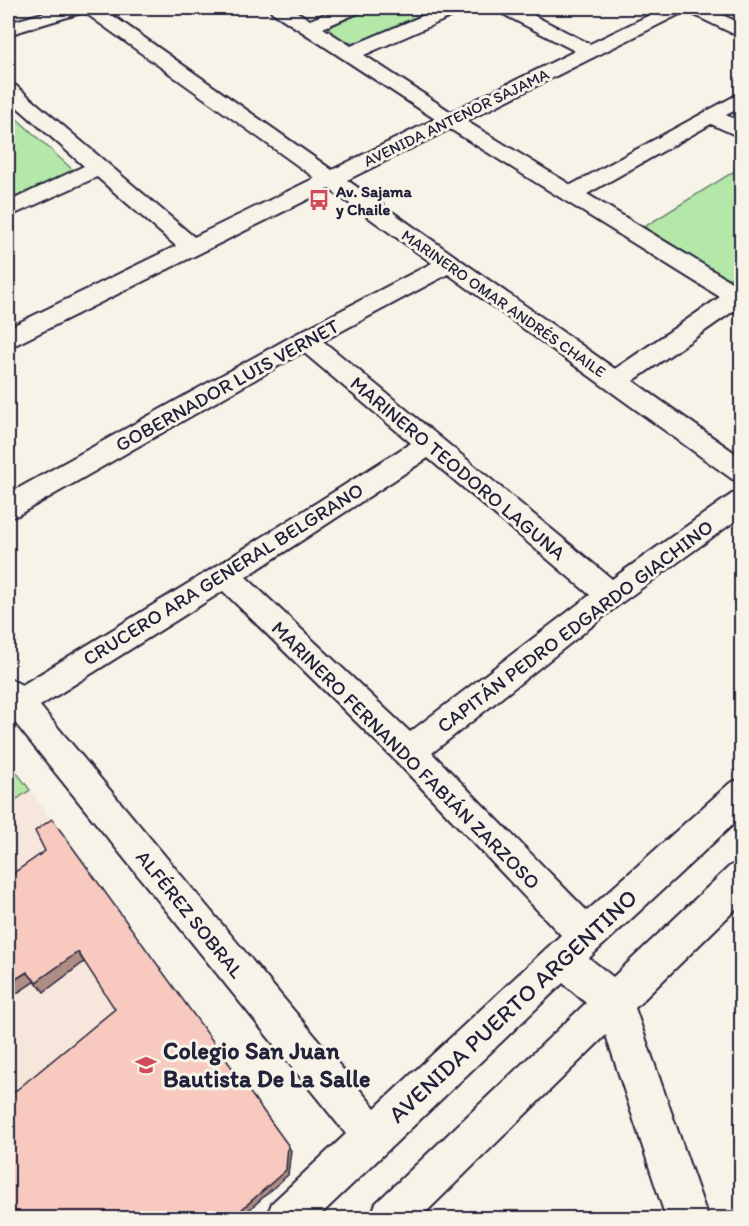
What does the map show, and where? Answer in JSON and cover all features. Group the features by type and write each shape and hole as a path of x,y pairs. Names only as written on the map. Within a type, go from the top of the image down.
{"street":[{"path":"8,29 78,8"},
{"name":"MARINERO OMAR ANDRÉS CHAILE","path":"91,8 741,472"},
{"path":"279,8 352,53 450,120 739,295 616,381"},
{"path":"310,27 353,8"},
{"path":"352,53 455,8"},
{"path":"506,8 589,51"},
{"name":"AVENIDA ANTENOR SAJAMA","path":"8,338 678,8"},
{"path":"693,8 741,32"},
{"path":"571,194 741,98"},
{"path":"13,100 192,248"},
{"path":"711,115 741,132"},
{"path":"8,210 98,168"},
{"name":"GOBERNADOR LUIS VERNET","path":"8,507 306,340 448,264"},
{"name":"MARINERO TEODORO LAGUNA","path":"306,340 612,595"},
{"name":"CRUCERO ARA GENERAL BELGRANO","path":"12,697 225,575 429,444"},
{"name":"CAPITÁN PEDRO EDGARDO GIACHINO","path":"409,752 612,595 741,501"},
{"name":"MARINERO FERNANDO FABIÁN ZARZOSO","path":"225,575 409,752 574,947 614,1002"},
{"name":"ALFÉREZ SOBRAL","path":"12,697 374,1137"},
{"name":"AVENIDA PUERTO ARGENTINO","path":"287,1218 574,947 741,795"},
{"path":"391,1218 741,878"},
{"path":"614,1002 687,1218"}],"shaded area":[{"path":"30,790 166,981 8,1111 8,805"}],"green space":[{"path":"374,8 437,8 355,43 344,42 328,32 329,27"},
{"path":"15,117 74,171 8,200 8,121"},
{"path":"741,167 742,277 726,278 644,227"},
{"path":"8,761 30,790 8,805"}],"building":[{"name":"Colegio San Juan Bautista De La Salle","path":"52,819 288,1145 286,1170 232,1218 8,1218 8,1097 115,1009 78,952 36,982 27,972 8,984 8,877 45,851 35,831"}],"place":[{"name":"Av. Sajama y Chaile","path":"319,200"},
{"name":"Colegio San Juan Bautista De La Salle","path":"146,1065"}]}
